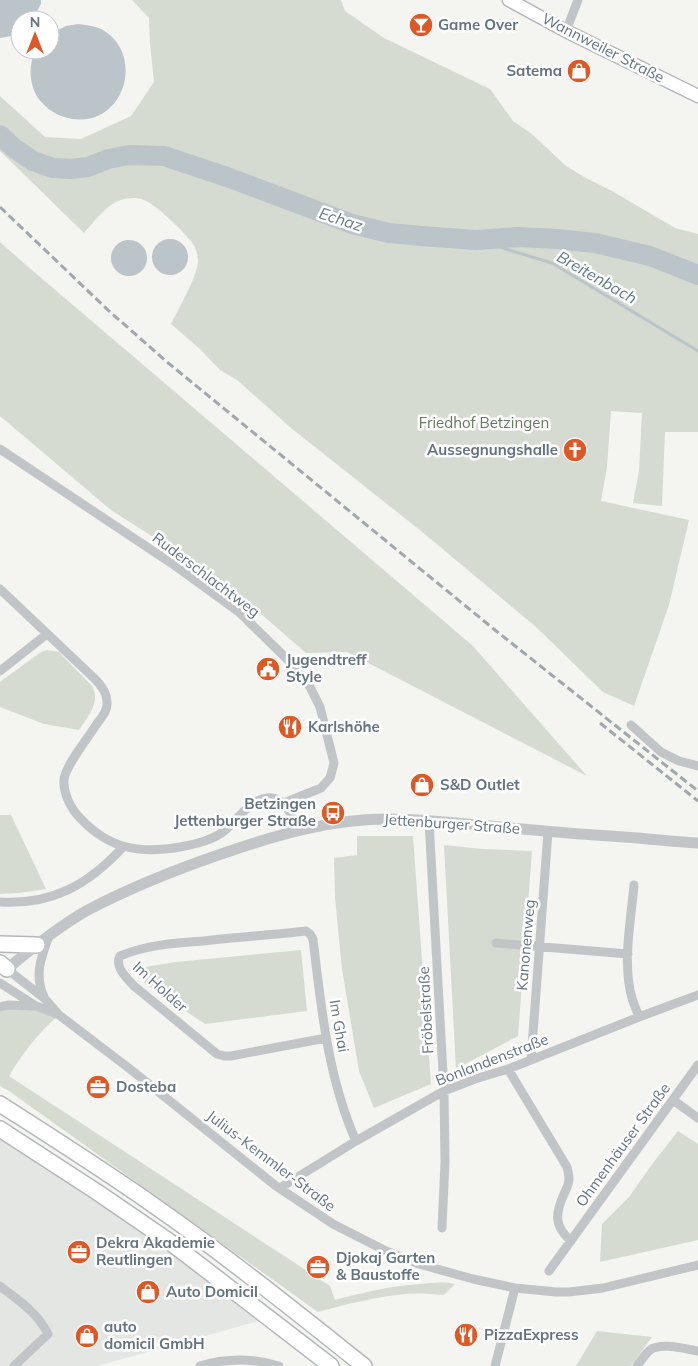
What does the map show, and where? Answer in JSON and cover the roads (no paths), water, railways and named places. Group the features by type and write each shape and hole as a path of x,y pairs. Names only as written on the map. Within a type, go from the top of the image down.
{"highway":[{"path":"0,944 43,940"},
{"path":"0,1104 159,1209 255,1280 364,1366"},
{"path":"0,1130 97,1192 170,1242 331,1366"},
{"path":"0,1138 24,1144"}],"main road":[{"name":"Wannweiler Straße","path":"509,0 566,31 698,96"}],"street":[{"path":"566,31 578,0"},
{"name":"Ruderschlachtweg","path":"0,449 177,567 238,612 290,662 310,687 320,707 334,763 330,778 322,788 284,803"},
{"path":"0,589 95,679 104,691 107,708 65,774 64,784 68,800 88,826 106,839 123,847 141,850 174,848 213,838 222,833 259,800 271,798 284,803 289,809 296,831"},
{"path":"0,671 47,634"},
{"path":"631,725 661,752 678,761 698,766"},
{"name":"Jettenburger Straße","path":"2,969 86,912 146,882 252,844 296,831 334,823 371,819 429,821 698,843"},
{"name":"Fröbelstraße","path":"429,821 444,1091 445,1162 442,1228"},
{"name":"Kanonenweg","path":"531,1060 548,832"},
{"path":"0,902 34,901 58,895 82,882 104,866 123,847"},
{"path":"634,885 628,954 629,983 632,999 639,1016"},
{"name":"Im Ghai","path":"290,933 306,931 313,939 326,1038 345,1112 356,1141"},
{"name":"Im Holder","path":"290,933 182,942 138,949 120,956 118,962 123,974 134,986 217,1054 231,1056 326,1038"},
{"path":"43,940 39,971 40,987 45,999"},
{"path":"496,943 628,954"},
{"name":"Julius-Kemmler-Straße","path":"2,969 45,999 59,1015 280,1188 332,1224 386,1252 454,1274 515,1288 556,1292 587,1290 620,1284 698,1265"},
{"name":"Julius-Kemmler-Straße","path":"0,983 36,1006 59,1015"},
{"name":"Bonlandenstraße","path":"280,1188 356,1141 444,1091 508,1069 639,1016 698,995"},
{"name":"Julius-Kemmler-Straße","path":"0,1007 8,1005 36,1006"},
{"name":"Ohmenhäuser Straße","path":"549,1271 698,1065"},
{"name":"Ohmenhäuser Straße","path":"508,1069 567,1167 568,1185 559,1207 558,1221 559,1228 571,1241"},
{"path":"673,1100 698,1118"},
{"path":"0,1286 32,1310 40,1319 48,1334 14,1366"},
{"path":"495,1366 515,1288"},
{"path":"637,1366 649,1350 655,1347 670,1346 698,1352"},
{"path":"200,1366 238,1360 279,1366"}],"waterway":[{"name":"Echaz","path":"0,135 14,148 33,161 53,168 71,169 88,167 108,159 129,155 164,156 227,177 352,224 389,233 476,240 518,237 595,243 650,256 698,275"},
{"name":"Breitenbach","path":"476,240 552,263 698,351"}],"railway":[{"path":"0,207 109,311 167,362 495,630 698,791"},
{"path":"600,723 698,801"}],"place":[{"name":"Game Over","path":"421,25"},
{"name":"Satema","path":"579,71"},
{"name":"Aussegnungshalle","path":"575,450"},
{"name":"Jugendtreff Style","path":"268,669"},
{"name":"Karlshöhe","path":"290,727"},
{"name":"S&D Outlet","path":"422,785"},
{"name":"Betzingen Jettenburger Straße","path":"333,813"},
{"name":"Dosteba","path":"98,1087"},
{"name":"Dekra Akademie Reutlingen","path":"79,1252"},
{"name":"Djokaj Garten & Baustoffe","path":"318,1267"},
{"name":"Auto Domicil","path":"148,1292"},
{"name":"PizzaExpress","path":"466,1335"},
{"name":"auto domicil GmbH","path":"87,1336"}],"park label":[{"name":"Friedhof Betzingen","path":"484,423"}]}
